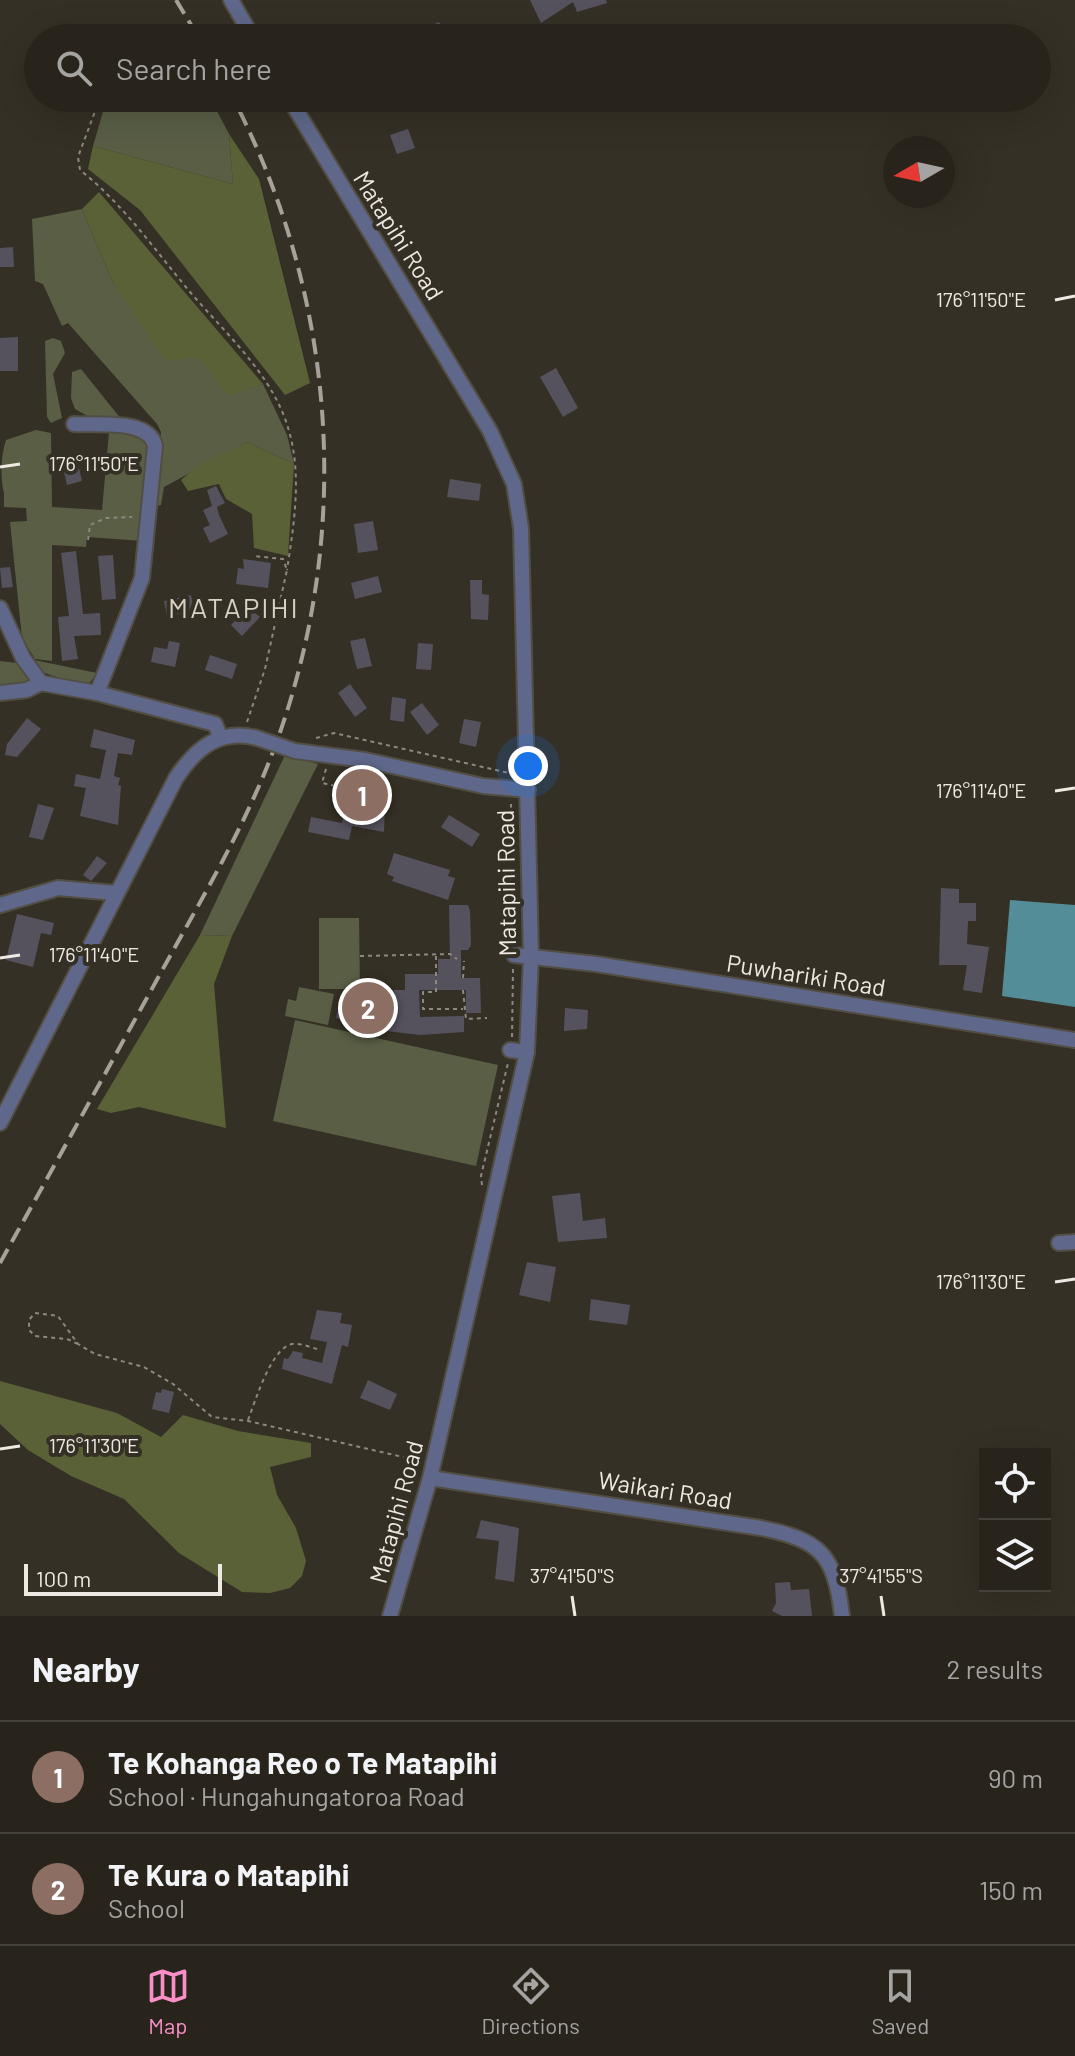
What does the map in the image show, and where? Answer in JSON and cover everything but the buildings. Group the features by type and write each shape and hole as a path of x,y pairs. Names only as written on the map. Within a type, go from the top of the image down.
{"street":[{"path":"231,0 245,24"},
{"name":"Matapihi Road","path":"298,112 470,396 514,484 521,528 531,956 527,1052 390,1616"},
{"path":"74,424 140,428 150,434 155,446 151,517 142,578 97,693"},
{"path":"0,608 23,658 41,683"},
{"path":"0,693 27,690 41,683 97,693 215,724 220,736"},
{"path":"0,1123 176,778 201,748 220,736 241,734 295,751 365,760 510,790 528,790"},
{"path":"0,905 58,888 116,893"},
{"name":"Puwhariki Road","path":"514,955 1075,1040"},
{"path":"510,1050 527,1052"},
{"path":"1059,1243 1075,1242"},
{"name":"Waikari Road","path":"424,1475 761,1528 808,1540 822,1554 834,1574 842,1616"}],"path":[{"path":"95,112 78,157 80,170 98,184 145,236 266,382 288,428 297,466 287,570 265,669 241,734"},
{"path":"88,540 90,525 106,518 151,517"},
{"path":"253,556 283,559 287,570"},
{"path":"308,741 334,733 510,771 514,955 510,1050 482,1171 483,1190"},
{"path":"329,767 321,776 322,783 353,790 356,799"},
{"path":"353,772 361,775 369,792"},
{"path":"361,800 375,789"},
{"path":"360,956 455,955 457,959"},
{"path":"436,956 436,992 423,992 423,1009 463,1009"},
{"path":"463,978 464,961"},
{"path":"463,990 466,1019 487,1018"},
{"path":"78,1344 58,1316 35,1313 29,1320 29,1330 35,1336 67,1339 95,1354 144,1367 173,1384 212,1417 248,1421 421,1461 424,1475"},
{"path":"248,1421 270,1365 284,1348 293,1344 317,1349"}],"green space":[{"path":"103,112 217,112 229,134 233,184 93,146"},
{"path":"229,134 259,179 310,383 285,395 140,210 88,169 93,146 233,184"},
{"path":"99,192 263,384 228,396 198,357 165,361 113,283 82,209"},
{"path":"82,209 113,283 198,356 228,395 263,384 287,435 294,464 247,442 164,487 161,505 156,506 161,432 157,424 68,323 62,326 43,284 35,281 32,219"},
{"path":"53,338 61,341 65,353 53,374 62,418 51,423 47,417 45,341"},
{"path":"81,369 125,424 98,422 75,409 71,398 72,372"},
{"path":"36,430 51,433 52,507 102,510 109,432 139,434 150,448 143,541 87,537 86,547 52,545 52,661 35,659 22,638 10,522 27,521 26,508 4,507 2,481 6,440"},
{"path":"247,442 294,464 288,556 254,548 252,514 226,499 219,484 188,491 181,480 196,467"},
{"path":"0,661 18,663 30,679 27,685 0,685"},
{"path":"27,661 97,673 88,685 80,686 37,670"},
{"path":"285,755 318,764 232,936 200,935"},
{"path":"319,918 359,918 360,989 319,989"},
{"path":"200,935 232,936 214,984 226,1128 139,1107 111,1113 97,1109"},
{"path":"299,987 334,994 328,1025 285,1016 288,999 296,1001"},
{"path":"295,1020 498,1065 476,1166 273,1121"},
{"path":"0,1381 117,1413 161,1437 183,1415 238,1431 311,1443 311,1457 270,1467 277,1495 296,1528 306,1561 302,1576 290,1588 270,1593 242,1592 179,1553 124,1499 71,1476 28,1450 0,1424"}],"water":[{"path":"1010,900 1075,905 1075,1007 1002,996"}],"railway":[{"path":"176,0 191,24"},
{"path":"0,1263 233,841 271,757 298,675 315,592 323,508 323,423 313,340 295,257 268,176 239,112"}],"place":[{"name":"Te Kohanga Reo o Te Matapihi","path":"362,795"},
{"name":"Te Kura o Matapihi","path":"368,1008"}],"district":[{"name":"MATAPIHI","path":"234,608"}]}
